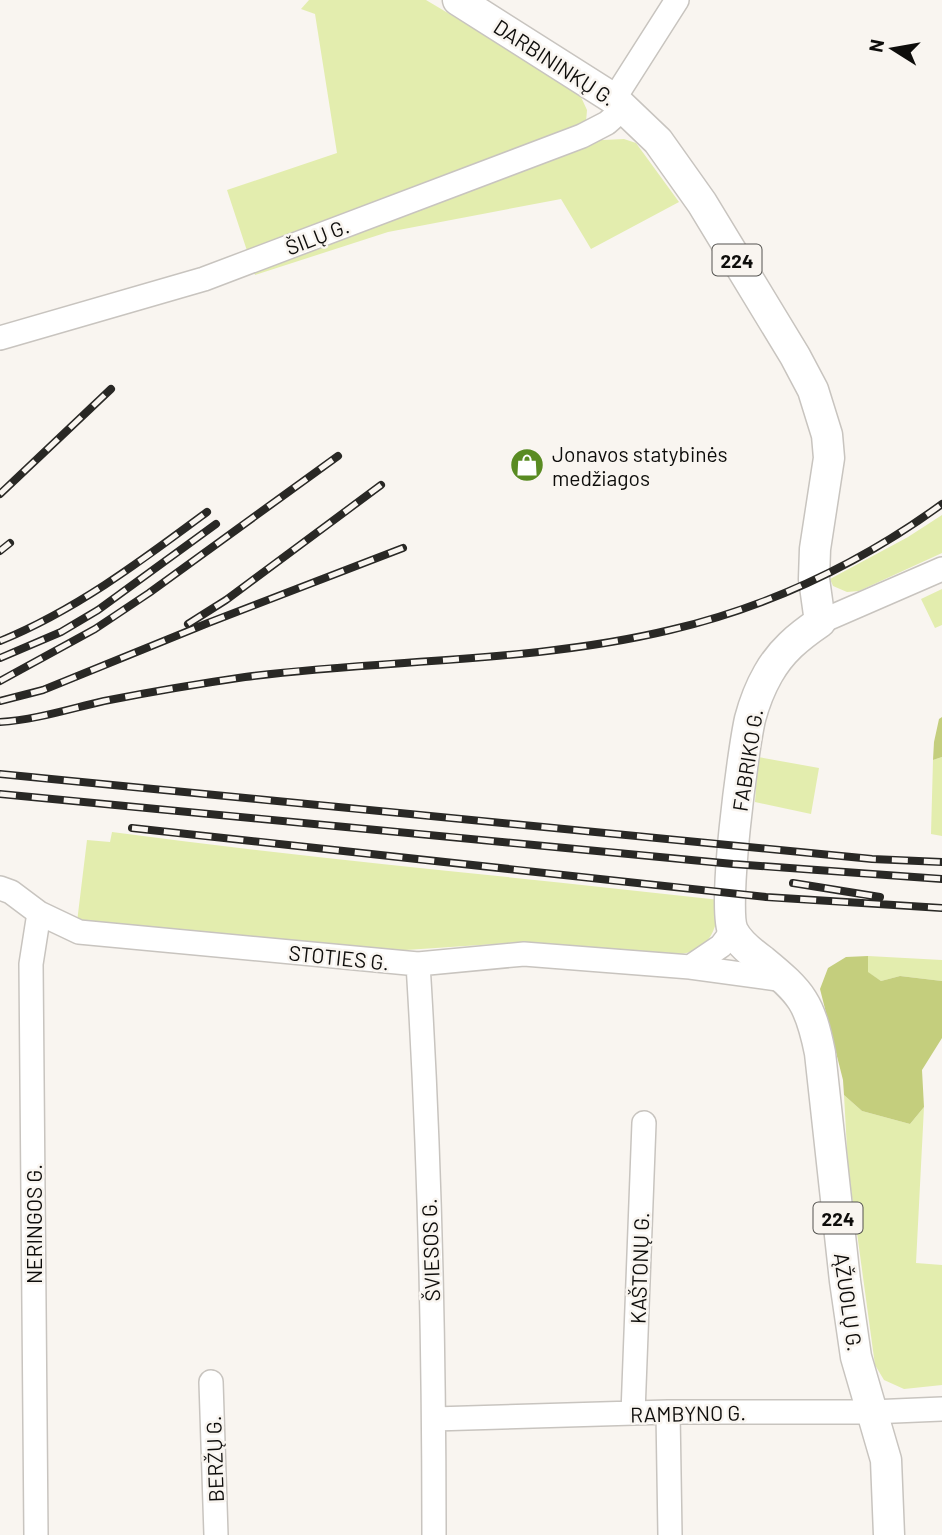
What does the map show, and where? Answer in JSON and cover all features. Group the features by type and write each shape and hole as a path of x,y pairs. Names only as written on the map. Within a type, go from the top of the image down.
{"main road":[{"name":"DARBININKŲ G.","path":"458,0 619,103 658,141 685,177 813,390 823,415 829,458 815,549 814,579 820,622"},
{"name":"FABRIKO G.","path":"733,930 730,894 751,715 767,675 783,652 798,637 820,622"},
{"name":"ĄŽUOLŲ G.","path":"733,930 746,947 785,980 807,1005 814,1025 820,1053 856,1357 886,1460 890,1535"}],"street":[{"path":"619,103 677,0"},
{"name":"ŠILŲ G.","path":"0,338 204,279 582,136 607,123 619,103"},
{"name":"FABRIKO G.","path":"820,622 942,569"},
{"name":"STOTIES G.","path":"0,888 11,892 39,914 79,932 418,964 524,954 690,967 785,980"},
{"name":"NERINGOS G.","path":"36,1535 31,964 39,914"},
{"path":"690,967 721,946 733,930"},
{"name":"ŠVIESOS G.","path":"418,964 425,1089 434,1419 434,1535"},
{"name":"KAŠTONŲ G.","path":"633,1413 644,1123"},
{"name":"BERŽŲ G.","path":"211,1382 216,1535"},
{"name":"RAMBYNO G.","path":"434,1419 668,1412 871,1412 942,1409"},
{"path":"668,1412 670,1535"}],"green space":[{"path":"309,0 426,0 552,75 581,97 587,110 586,122 603,140 624,139 636,143 679,202 591,249 561,199 388,232 255,275 227,190 337,153 315,14 301,9"},
{"path":"942,515 942,553 859,591 847,592 833,586 830,579 908,537"},
{"path":"942,589 942,625 935,628 921,599"},
{"path":"942,717 942,757 933,760 934,742 939,719"},
{"path":"758,757 819,768 811,814 755,802"},
{"path":"942,757 942,836 931,834 933,760"},
{"path":"112,832 720,900 715,926 705,943 687,953 661,956 523,942 391,951 77,922 87,840 110,842"},
{"path":"868,956 942,960 942,981 900,976 881,981 867,972"},
{"path":"868,956 868,972 881,981 900,976 942,981 942,1038 922,1070 924,1107 910,1124 862,1111 844,1095 843,1080 820,989 828,968 846,957"},
{"path":"844,1095 862,1111 910,1124 924,1107 916,1263 942,1265 942,1385 904,1389 884,1380 875,1365 848,1167"}],"railway":[{"path":"0,494 111,389"},
{"path":"0,681 95,629 338,456"},
{"path":"188,624 226,600 381,485"},
{"path":"0,722 39,717 139,694 245,677 512,655 618,641 670,630 778,596 846,564 942,504"},
{"path":"0,641 28,629 81,599 133,566 207,512"},
{"path":"0,658 61,632 98,610 216,524"},
{"path":"0,551 10,543"},
{"path":"0,701 43,690 403,548"},
{"path":"0,774 872,859 942,862"},
{"path":"0,794 733,864 942,879"},
{"path":"132,828 766,897 942,908"},
{"path":"793,883 880,897"}],"place":[{"name":"Jonavos statybinės medžiagos","path":"527,465"}]}
